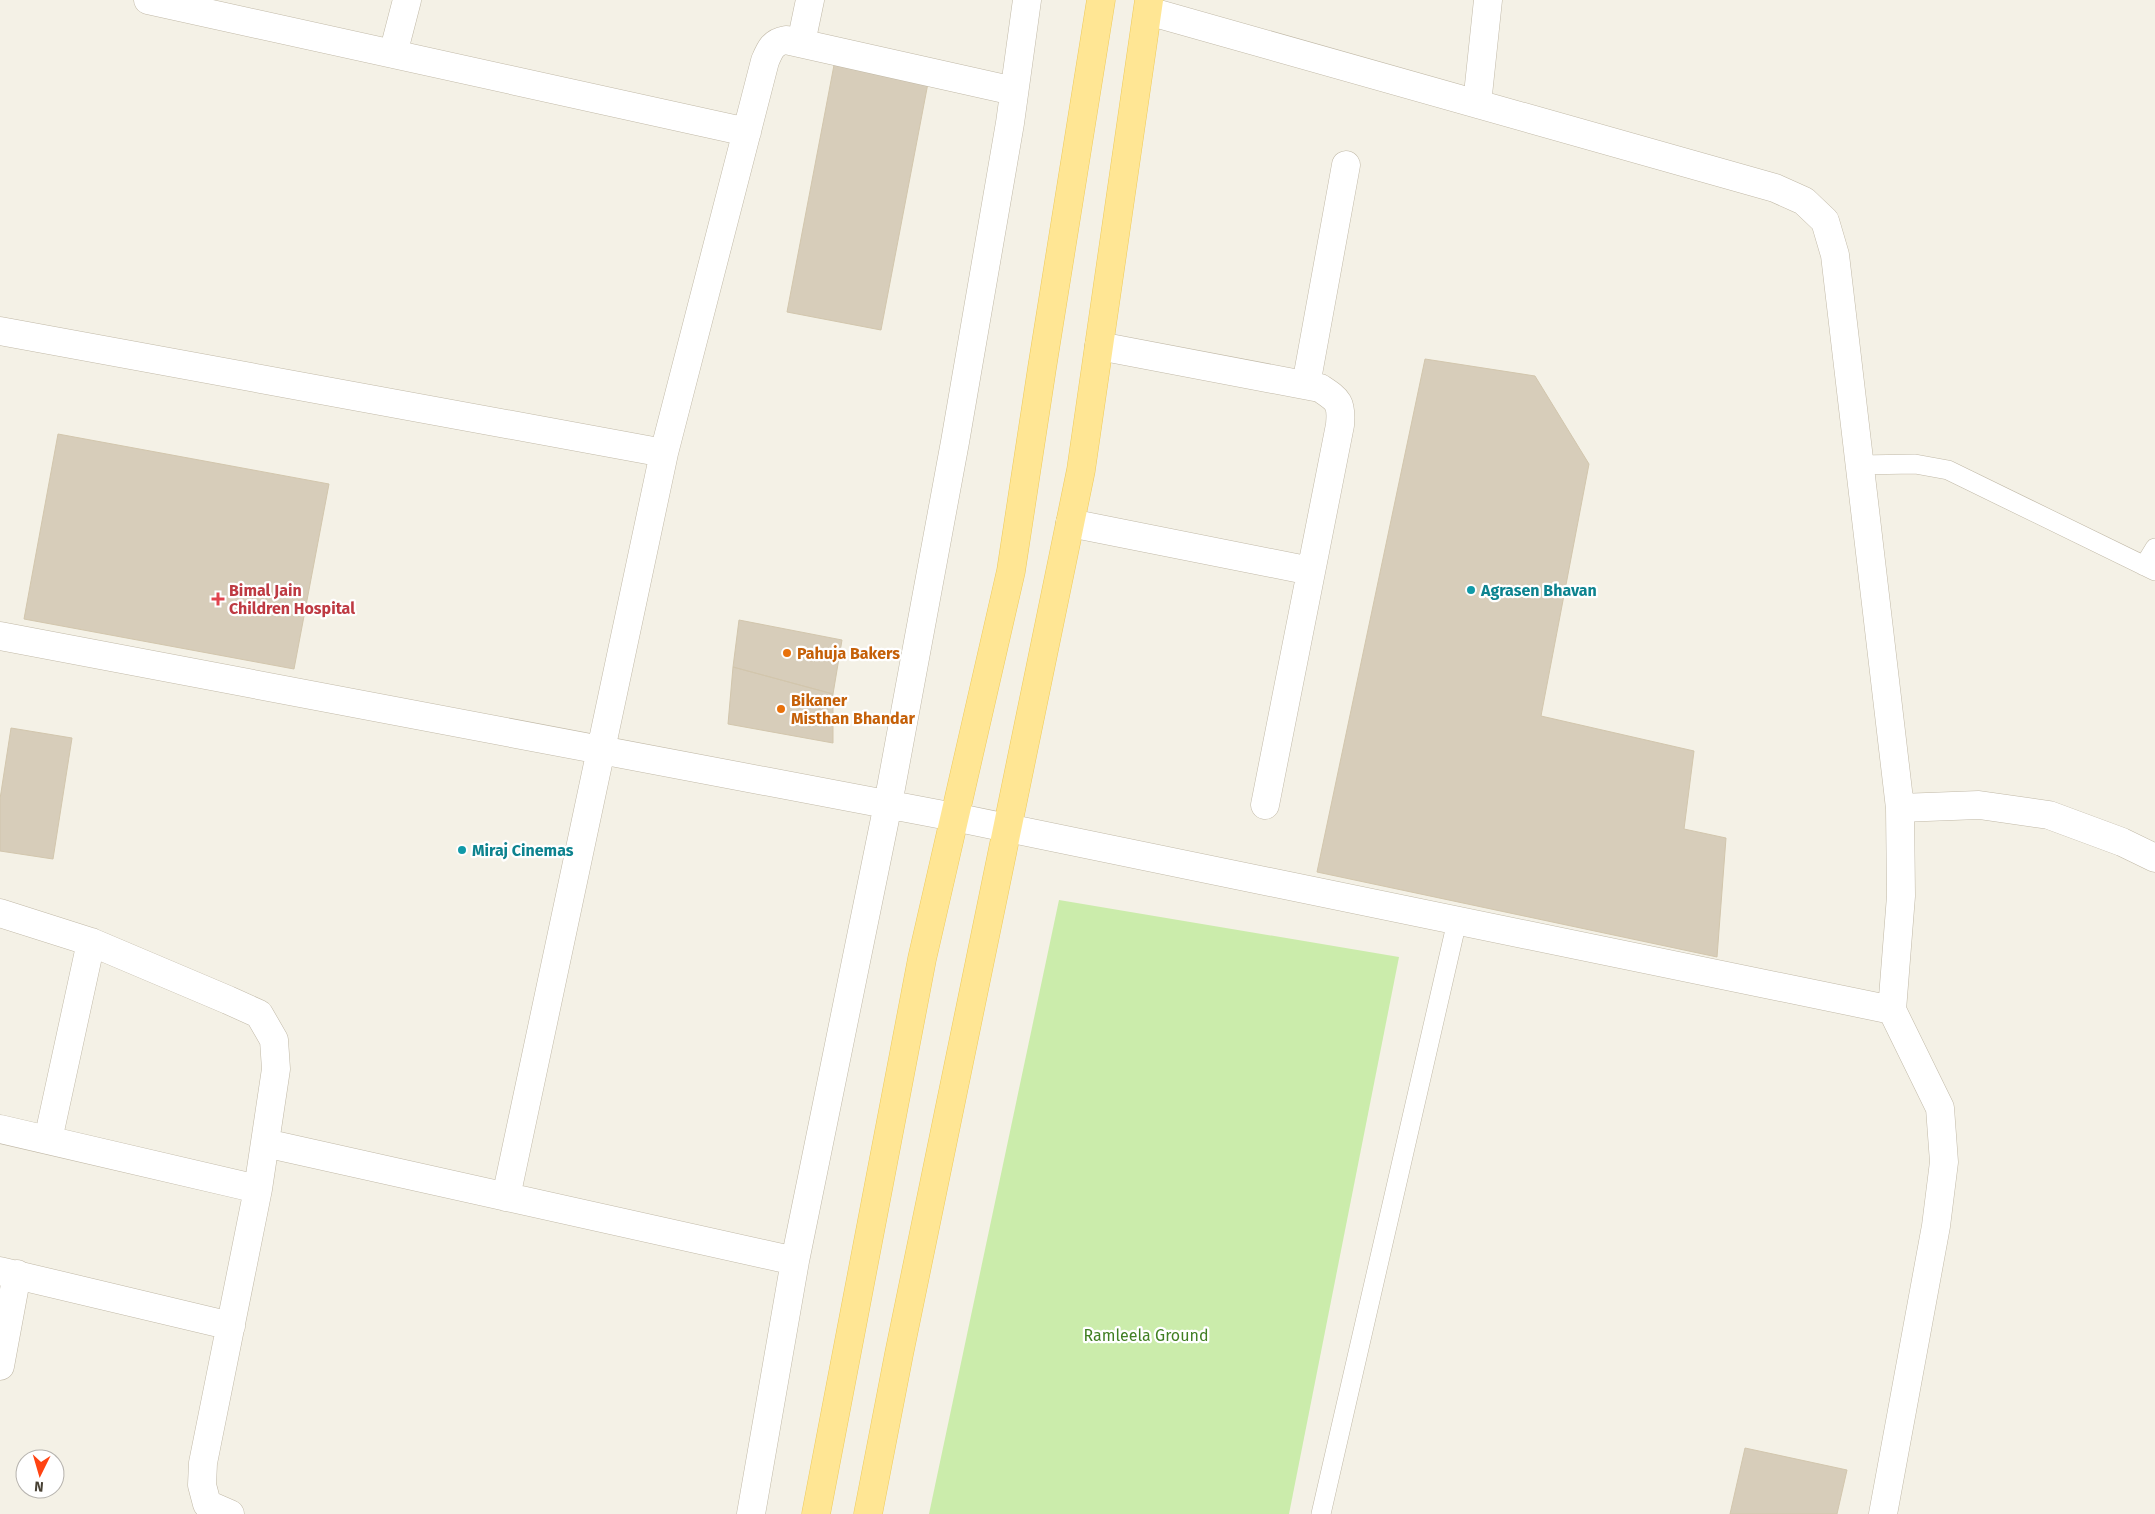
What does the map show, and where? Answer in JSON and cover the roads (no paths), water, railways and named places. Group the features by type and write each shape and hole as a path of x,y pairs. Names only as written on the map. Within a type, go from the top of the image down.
{"main road":[{"path":"816,1514 922,959 1011,571 1043,358 1101,0"},
{"path":"868,1514 899,1354 1082,470 1149,5"}],"street":[{"path":"148,0 747,132"},
{"path":"393,54 407,0"},
{"path":"801,43 810,0"},
{"path":"751,1514 796,1261 888,804 955,442 1014,91 1027,0"},
{"path":"1477,104 1488,0"},
{"path":"1149,5 1477,104 1775,188 1804,201 1825,221 1835,255 1900,808 1901,896 1892,1010 1940,1108 1944,1162 1936,1226 1882,1514"},
{"path":"506,1197 664,453 765,60 770,48 778,41 786,40 1014,91"},
{"path":"1306,385 1346,165"},
{"path":"0,331 664,453"},
{"path":"1099,346 1320,388 1336,398 1341,409 1340,425 1265,804"},
{"path":"1070,523 1311,571"},
{"path":"0,636 954,817 1892,1010"},
{"path":"1900,808 1979,805 2049,815 2122,842 2155,858"},
{"path":"0,913 90,942 258,1014 274,1040 276,1069 258,1190 204,1463 202,1485 207,1504 230,1514"},
{"path":"48,1140 90,942"},
{"path":"0,1129 258,1190"},
{"path":"264,1143 796,1261"},
{"path":"0,1366 8,1272 231,1326"}],"lane":[{"path":"1860,465 1915,464 1948,470 2150,568 2155,548"},
{"path":"1321,1514 1457,921"}],"place":[{"name":"Agrasen Bhavan","path":"1471,590"},
{"name":"Bimal Jain Children Hospital","path":"218,599"},
{"name":"Pahuja Bakers","path":"787,653"},
{"name":"Bikaner Misthan Bhandar","path":"781,709"},
{"name":"Miraj Cinemas","path":"462,850"}],"park label":[{"name":"Ramleela Ground","path":"1146,1335"}]}
